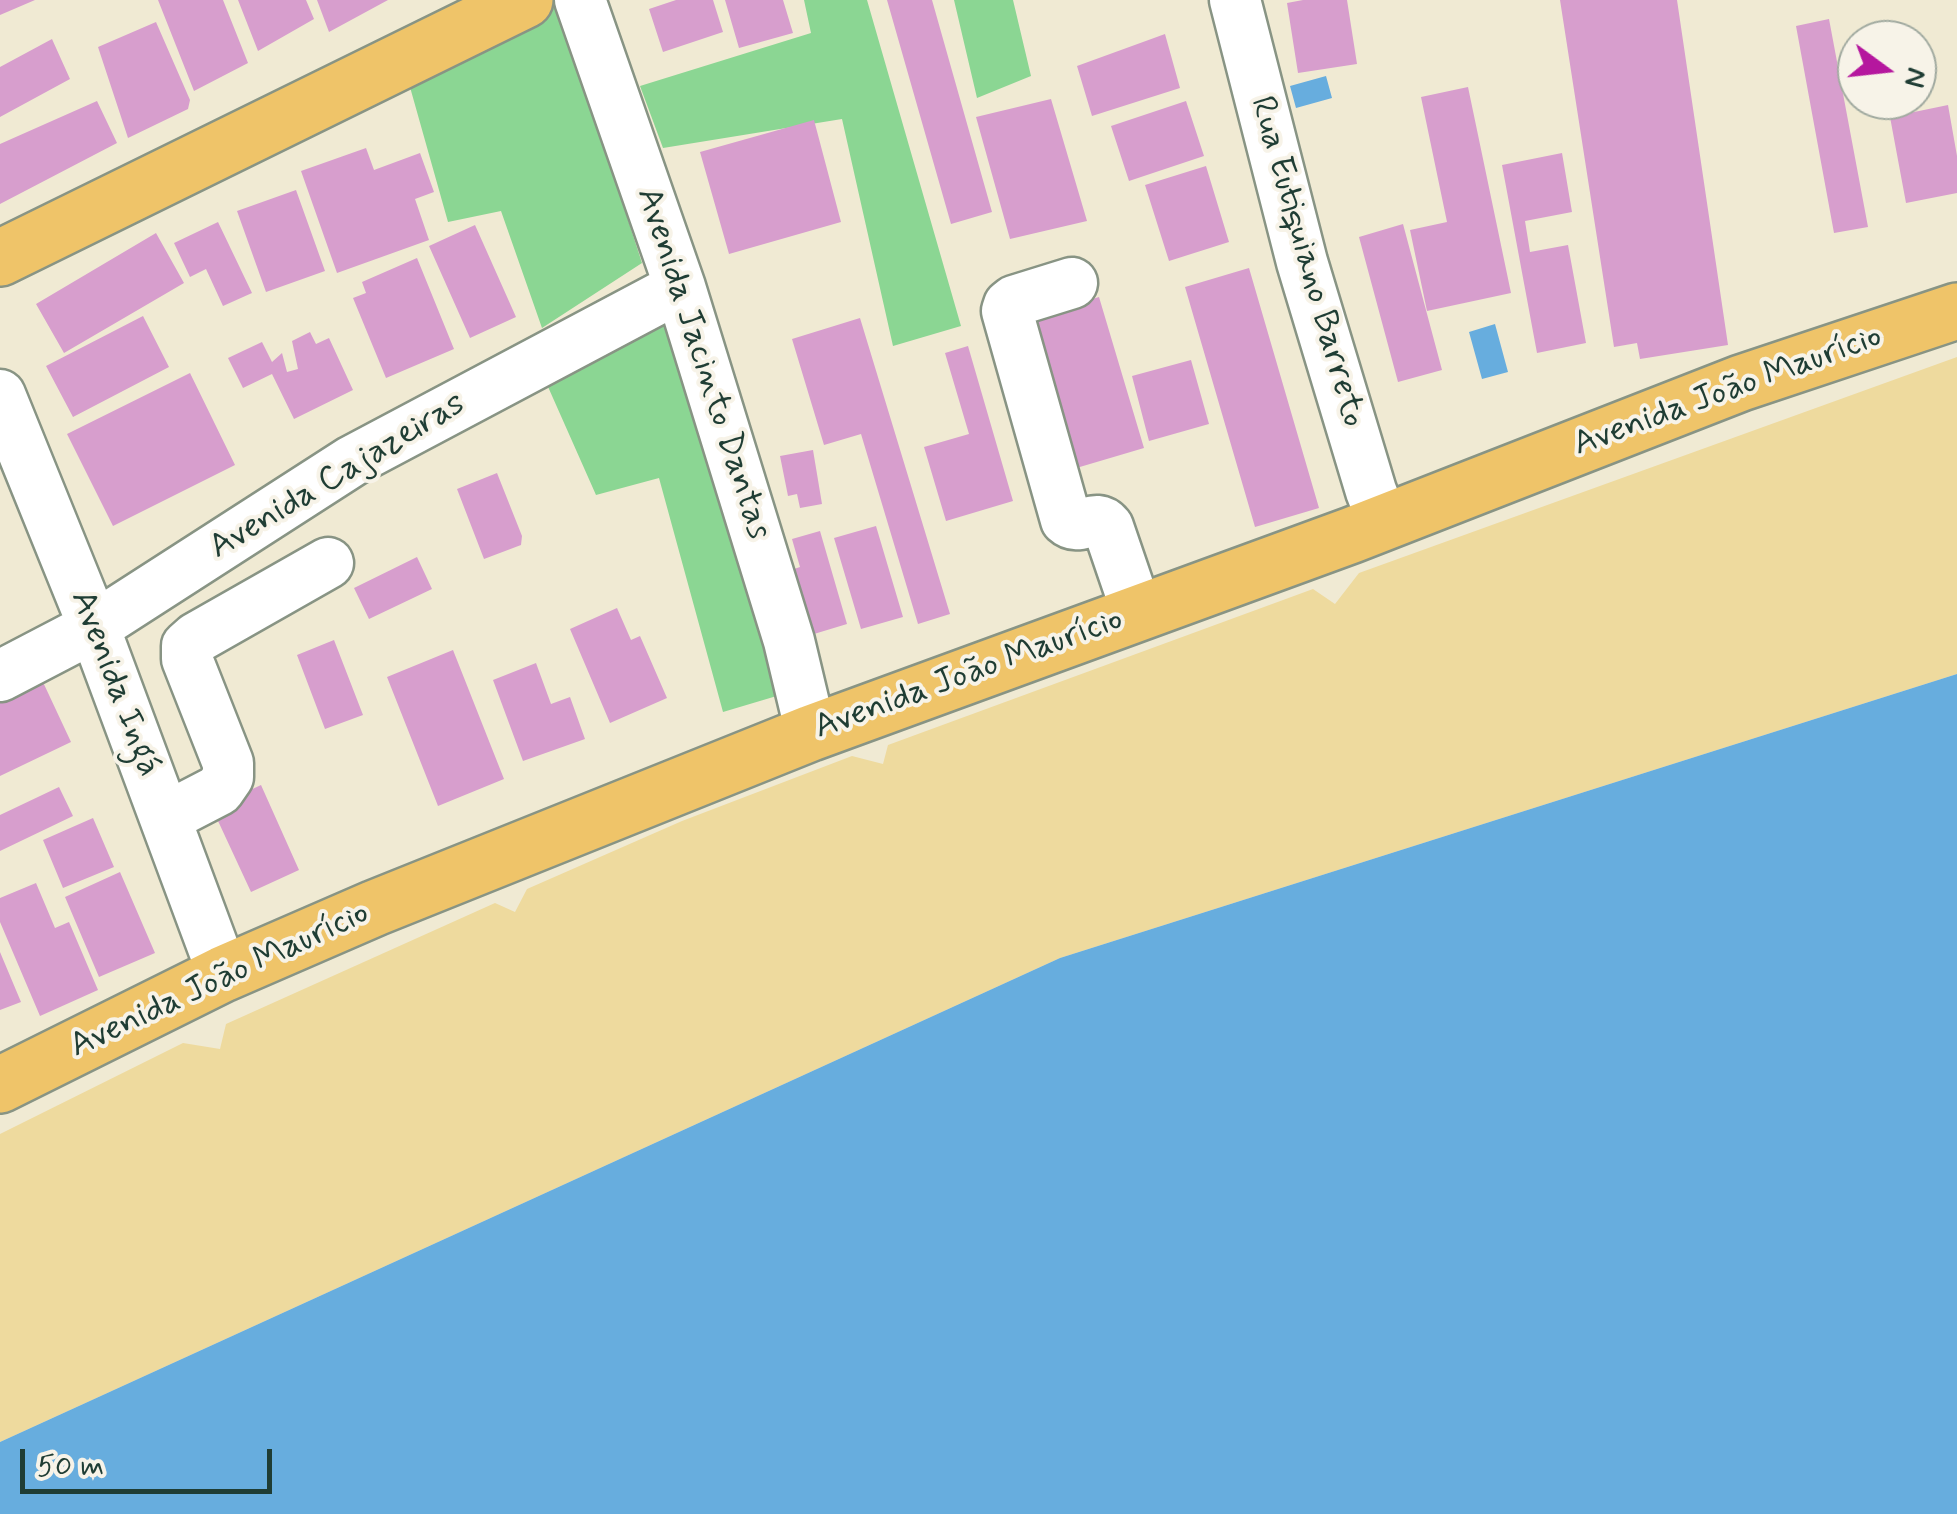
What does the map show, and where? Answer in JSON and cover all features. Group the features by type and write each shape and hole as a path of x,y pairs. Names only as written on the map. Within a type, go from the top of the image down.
{"main road":[{"path":"0,258 525,0"},
{"name":"Avenida João Maurício","path":"0,1085 224,974 395,900 812,732 1352,535 1741,383 1957,311"}],"street":[{"name":"Avenida Jacinto Dantas","path":"580,0 680,287 789,640 812,732"},
{"name":"Rua Eutiquiano Barreto","path":"1235,0 1302,262 1383,522"},
{"path":"1072,283 1014,300 1008,312 1066,520 1078,526 1096,520 1108,526 1137,612"},
{"name":"Avenida Cajazeiras","path":"0,676 94,627 352,460 680,287"},
{"name":"Avenida Ingá","path":"0,395 94,627 224,974"},
{"path":"165,818 219,790 228,777 228,762 186,659 187,646 328,563"}],"green space":[{"path":"804,0 867,0 961,326 893,346 842,119 663,148 640,86 811,33"},
{"path":"954,0 1013,0 1031,76 977,98"},
{"path":"558,4 642,263 542,328 501,211 448,222 408,80"},
{"path":"675,321 780,695 723,712 659,478 596,495 545,380"}],"sand":[{"path":"1957,357 1957,674 1060,958 0,1442 0,1134 183,1043 220,1049 226,1024 495,903 515,912 527,889 682,821 852,756 883,764 888,745 1313,589 1335,604 1359,573"}],"water":[{"path":"1326,76 1332,98 1296,108 1290,86"},
{"path":"1495,324 1508,372 1482,379 1469,332"},
{"path":"1957,674 1957,1514 0,1514 0,1442 1060,958"}],"building":[{"path":"0,0 35,0 0,15"},
{"path":"158,0 223,0 248,63 194,91"},
{"path":"238,0 306,0 314,19 258,51"},
{"path":"317,0 388,0 329,32"},
{"path":"676,0 713,0 723,32 663,52 649,9"},
{"path":"725,0 783,0 793,33 739,48"},
{"path":"887,0 932,0 992,212 951,224"},
{"path":"1347,0 1357,64 1298,73 1287,3"},
{"path":"1560,0 1677,0 1728,345 1640,359 1637,343 1614,347"},
{"path":"1829,19 1837,62 1837,120 1848,120 1868,227 1834,233 1796,26"},
{"path":"156,22 190,100 188,109 128,138 98,47"},
{"path":"1165,34 1180,88 1092,116 1077,66"},
{"path":"52,39 70,79 0,117 0,67"},
{"path":"1468,87 1511,293 1427,311 1410,230 1447,222 1421,97"},
{"path":"1051,99 1087,221 1010,239 976,117"},
{"path":"97,101 117,143 0,204 0,144"},
{"path":"1186,101 1204,156 1129,181 1111,126"},
{"path":"1948,105 1957,156 1957,193 1906,203 1891,120 1937,120 1937,107"},
{"path":"814,120 841,222 729,254 700,152"},
{"path":"366,148 374,170 420,153 434,192 415,199 429,240 337,273 301,171"},
{"path":"1562,153 1572,212 1525,221 1530,252 1568,245 1586,343 1537,353 1502,165"},
{"path":"1206,166 1229,242 1169,261 1145,185"},
{"path":"296,190 325,271 266,292 237,211"},
{"path":"218,222 252,293 223,306 206,269 190,277 174,243"},
{"path":"1403,224 1442,370 1398,382 1359,237"},
{"path":"475,225 516,317 470,338 429,246"},
{"path":"156,233 184,283 64,353 36,304"},
{"path":"417,258 454,349 386,378 353,298 366,293 362,282"},
{"path":"1249,268 1319,508 1255,527 1185,287"},
{"path":"1099,297 1144,448 1073,469 1028,319"},
{"path":"143,316 169,367 73,417 46,366"},
{"path":"860,318 950,614 918,624 861,434 824,445 792,339"},
{"path":"310,332 316,344 329,338 353,390 294,419 272,374 243,388 228,358 262,342 272,362 282,353 287,372 298,369 292,341"},
{"path":"968,346 1013,501 946,521 924,447 969,434 945,353"},
{"path":"1191,360 1209,424 1149,441 1132,376"},
{"path":"190,373 235,465 113,526 67,434"},
{"path":"813,450 822,504 800,508 797,494 788,496 780,456"},
{"path":"497,473 522,536 521,545 484,559 457,489"},
{"path":"876,526 903,617 861,629 834,538"},
{"path":"820,531 847,624 814,634 794,569 800,567 792,539"},
{"path":"417,557 432,589 369,619 354,588"},
{"path":"617,608 631,640 640,636 667,698 610,723 570,629"},
{"path":"334,640 363,715 325,729 297,655"},
{"path":"453,650 504,779 438,806 387,677"},
{"path":"536,663 551,704 570,697 585,739 523,761 493,680"},
{"path":"42,680 71,742 0,776 0,700"},
{"path":"261,785 299,870 251,892 212,808"},
{"path":"59,787 73,816 0,851 0,815"},
{"path":"93,818 114,867 63,888 43,840"},
{"path":"120,872 155,953 99,977 65,897"},
{"path":"36,883 55,928 69,922 98,990 40,1016 0,922 0,898"},
{"path":"0,952 21,1002 0,1010"}]}
